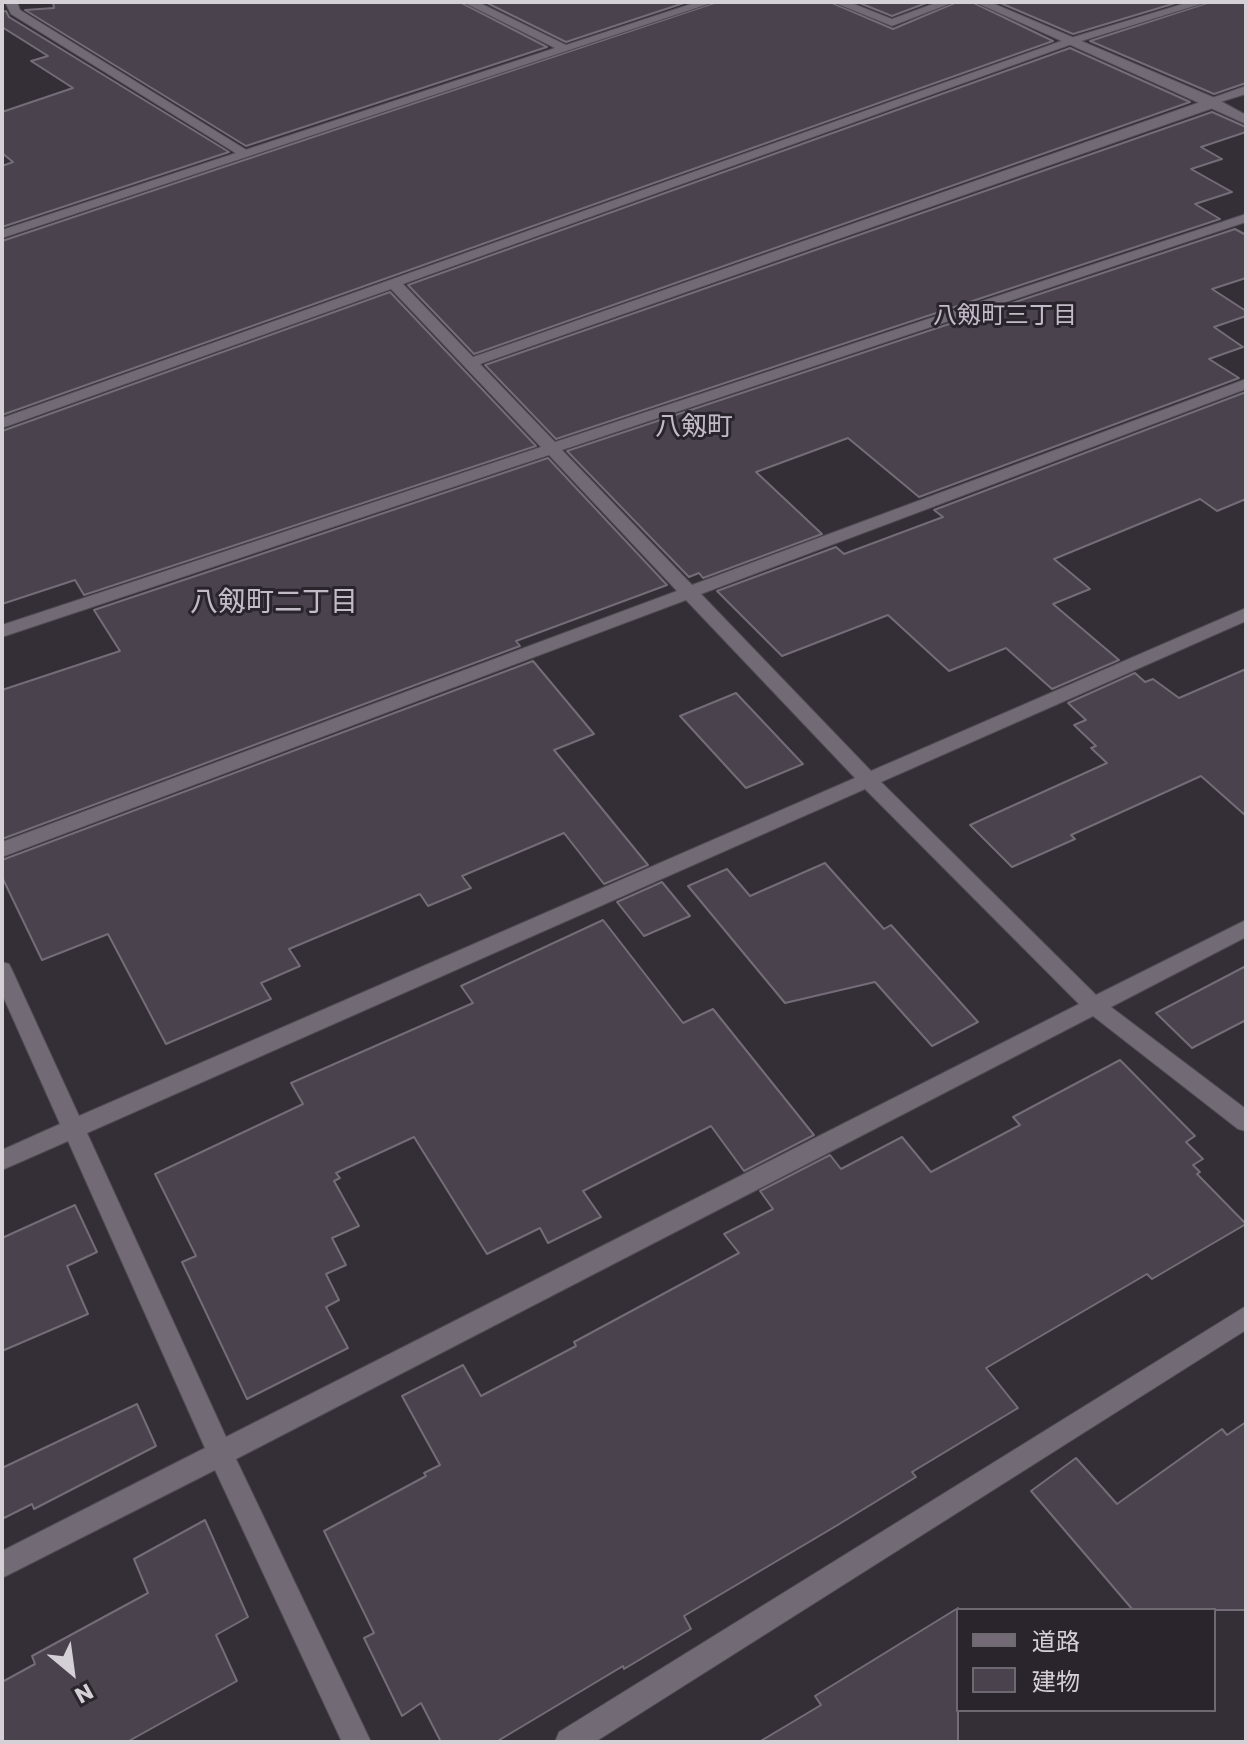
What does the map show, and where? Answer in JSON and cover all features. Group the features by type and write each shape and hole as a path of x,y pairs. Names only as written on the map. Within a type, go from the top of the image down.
{"street":[{"path":"11,2 15,12 247,154"},
{"path":"469,2 566,49"},
{"path":"2,234 708,2"},
{"path":"839,2 892,23 948,2"},
{"path":"981,2 1213,102 1246,120"},
{"path":"2,423 1071,41 1201,2"},
{"path":"470,363 1246,90"},
{"path":"2,631 1246,218"},
{"path":"393,282 866,778 1093,1005 1246,1122"},
{"path":"2,850 1246,384"},
{"path":"2,1160 866,778 1246,614"},
{"path":"2,1565 1246,928"},
{"path":"2,970 220,1453 357,1742"},
{"path":"569,1742 1246,1317"}],"building":[{"path":"53,2 460,2 547,47 246,146 25,10 54,8"},
{"path":"485,2 687,2 566,42"},
{"path":"717,2 830,2 893,29 957,2 972,2 1053,41 2,415 2,241"},
{"path":"857,2 929,2 892,16"},
{"path":"998,2 1179,2 1073,34"},
{"path":"1210,2 1246,2 1246,83 1214,94 1090,41"},
{"path":"6,11 9,17 229,152 2,227 2,166 13,162 2,153 2,112 73,88 31,61 48,56 2,27 2,12"},
{"path":"1070,48 1190,102 474,354 408,285"},
{"path":"1212,112 1246,127 1246,132 1201,147 1222,159 1191,169 1232,192 1195,204 1220,219 556,439 485,365"},
{"path":"1235,229 1246,235 1246,278 1212,289 1246,311 1246,316 1214,327 1243,347 1209,359 1239,378 919,497 848,438 756,472 822,534 703,578 699,573 689,577 567,451"},
{"path":"390,292 536,446 84,595 75,580 2,604 2,431"},
{"path":"1246,392 1246,499 1217,511 1200,499 1054,559 1090,589 1053,604 1119,660 1052,689 1006,648 949,671 888,615 782,656 717,591 836,547 844,554 943,517 934,510"},
{"path":"548,458 667,585 516,641 520,646 2,839 2,690 120,651 94,610"},
{"path":"533,661 594,734 554,750 648,865 604,884 564,833 462,876 471,888 428,906 420,894 289,949 300,966 261,983 271,999 166,1044 108,934 42,960 2,877 2,860"},
{"path":"1246,669 1246,816 1201,776 1071,835 1075,839 1012,867 970,825 1107,763 1091,748 1096,746 1074,725 1086,720 1068,703 1135,673 1145,682 1153,679 1179,698"},
{"path":"736,693 803,764 746,788 680,716"},
{"path":"825,863 884,929 891,925 978,1022 932,1046 875,982 785,1003 688,886 727,869 750,896"},
{"path":"662,882 690,916 644,936 617,902"},
{"path":"603,920 683,1023 713,1009 814,1135 744,1171 711,1126 583,1191 601,1217 548,1243 540,1228 487,1254 414,1137 336,1173 340,1178 334,1181 359,1226 332,1238 346,1265 326,1274 339,1300 326,1307 348,1348 247,1399 182,1262 196,1256 155,1174 303,1104 291,1083 473,1003 461,986"},
{"path":"1246,966 1246,1020 1192,1048 1156,1013"},
{"path":"1120,1060 1195,1136 1186,1142 1203,1159 1193,1165 1200,1172 1197,1174 1246,1224 1152,1279 1147,1274 986,1368 1018,1408 912,1472 916,1477 684,1616 691,1629 624,1669 623,1666 496,1742 441,1742 421,1703 402,1716 364,1638 374,1633 324,1531 426,1476 424,1473 440,1465 402,1396 463,1365 481,1396 576,1346 574,1342 739,1253 724,1234 773,1209 760,1191 830,1155 841,1169 902,1137 931,1172 1020,1125 1013,1117"},
{"path":"75,1205 97,1252 67,1266 88,1314 2,1351 2,1238"},
{"path":"137,1404 156,1446 34,1509 32,1504 2,1519 2,1468"},
{"path":"1246,1422 1246,1610 1131,1608 1031,1491 1076,1458 1117,1504 1222,1429 1227,1435"},
{"path":"205,1520 248,1617 216,1635 237,1681 127,1742 2,1742 2,1682 35,1664 32,1656 148,1593 134,1559"},
{"path":"956,1609 958,1742 759,1742 821,1705 815,1696"}],"district":[{"name":"八剱町三丁目","path":"1005,317"},
{"name":"八剱町","path":"694,428"},
{"name":"八剱町二丁目","path":"274,604"}]}
